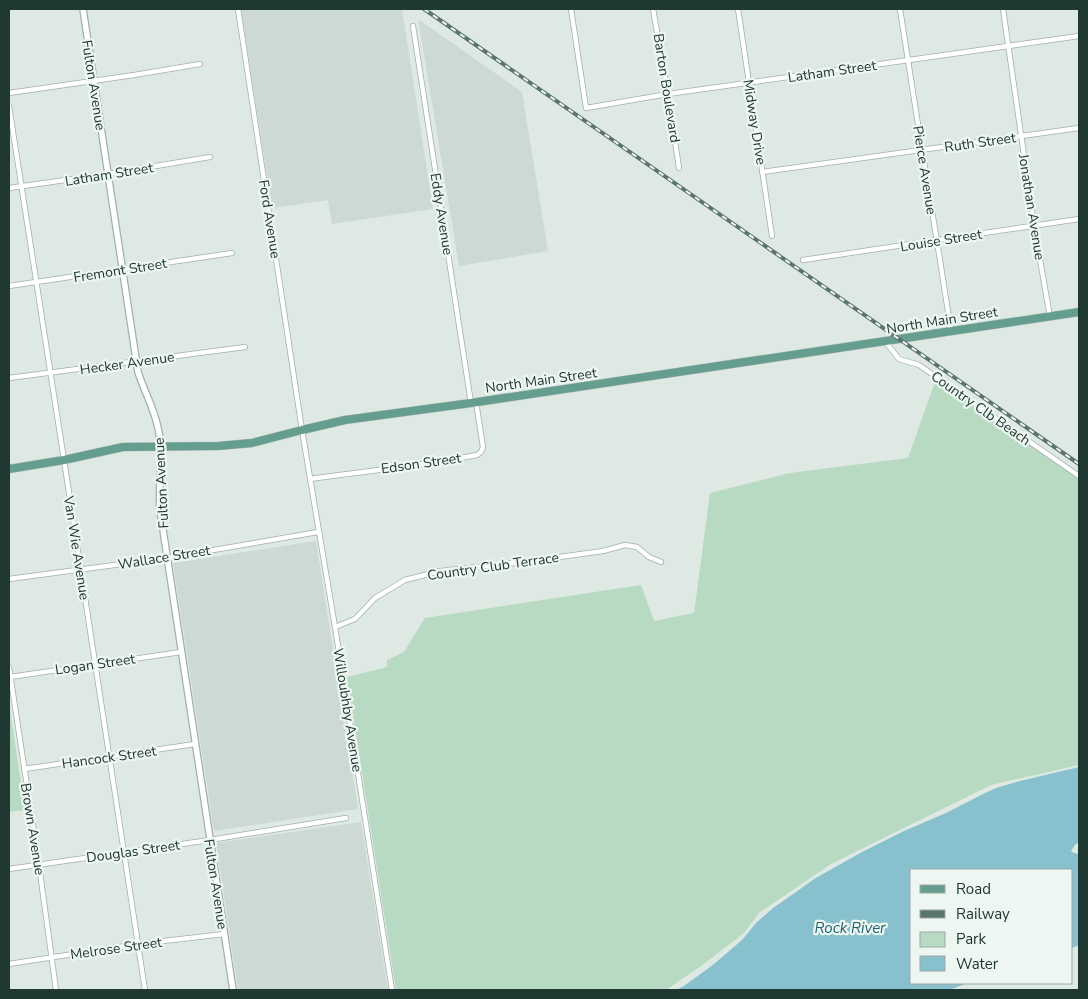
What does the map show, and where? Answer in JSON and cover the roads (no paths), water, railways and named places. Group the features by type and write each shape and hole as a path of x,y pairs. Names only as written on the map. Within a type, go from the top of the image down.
{"main road":[{"name":"North Main Street","path":"9,470 123,447 252,443 345,420 474,403 1079,312"}],"street":[{"name":"Fulton Avenue","path":"83,9 138,372 157,422 161,470 160,510 166,558 232,990"},
{"name":"Ford Avenue","path":"238,9 302,430"},
{"name":"Latham Street","path":"570,9 586,108 749,82 1079,36"},
{"name":"Barton Boulevard","path":"653,9 679,168"},
{"name":"Midway Drive","path":"738,9 772,236"},
{"name":"Pierce Avenue","path":"900,9 950,331"},
{"name":"Jonathan Avenue","path":"1003,9 1034,225 1050,317"},
{"name":"Eddy Avenue","path":"413,26 474,403"},
{"path":"9,93 200,64"},
{"name":"Van Wie Avenue","path":"9,106 145,990"},
{"name":"Ruth Street","path":"762,172 1079,128"},
{"name":"Latham Street","path":"9,188 210,158"},
{"name":"Louise Street","path":"803,260 1079,219"},
{"name":"Fremont Street","path":"9,286 232,253"},
{"name":"Country Clb Beach","path":"885,342 899,359 919,365 1079,476"},
{"name":"Hecker Avenue","path":"9,378 246,347"},
{"name":"Edson Street","path":"310,479 477,455 483,447 474,403"},
{"name":"Willoubhby Avenue","path":"302,430 392,990"},
{"name":"Wallace Street","path":"9,579 166,558 318,532"},
{"name":"Country Club Terrace","path":"335,627 355,619 376,598 405,580 440,571 603,551 625,545 638,547 649,557 661,562"},
{"name":"Logan Street","path":"10,677 181,652"},
{"name":"Brown Avenue","path":"9,667 56,990"},
{"name":"Hancock Street","path":"24,769 195,744"},
{"name":"Douglas Street","path":"9,869 346,818"},
{"name":"Melrose Street","path":"9,964 138,944 224,934"}],"water":[{"name":"Rock River","path":"1079,767 1079,842 1071,851 1079,854 1079,945 1073,948 1073,869 910,869 910,984 965,984 949,990 676,990 714,964 742,940 756,923 773,908 814,879 904,831 996,788"}],"railway":[{"path":"424,9 1079,464"}]}
